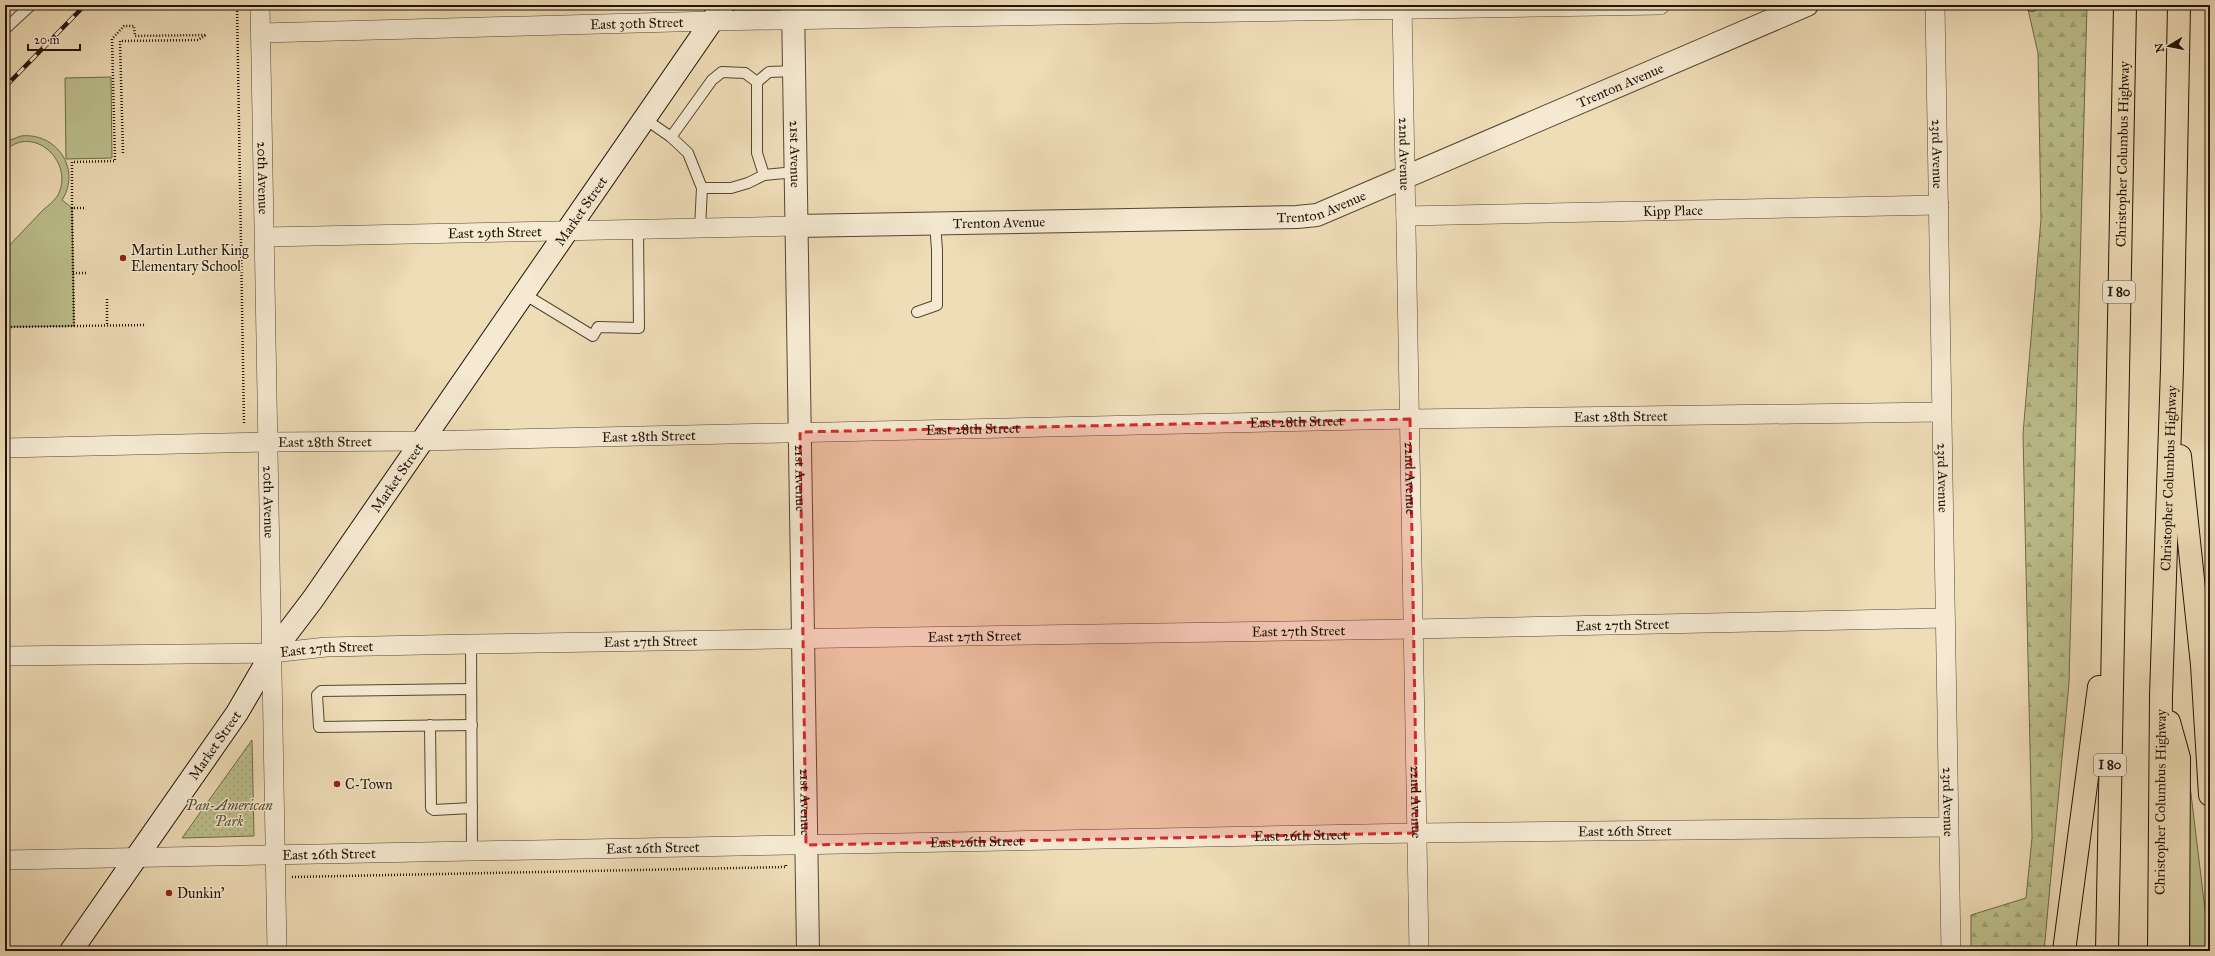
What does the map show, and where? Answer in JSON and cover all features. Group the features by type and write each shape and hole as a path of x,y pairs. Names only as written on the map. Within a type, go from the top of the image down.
{"highway":[{"name":"Christopher Columbus Highway","path":"2106,951 2125,5"},
{"name":"Christopher Columbus Highway","path":"2159,951 2161,695 2172,369 2179,5"},
{"path":"2172,369 2202,665 2210,795"},
{"path":"2064,951 2114,579"},
{"path":"2161,695 2178,758 2178,951"}],"street":[{"name":"20th Avenue","path":"260,5 277,951"},
{"name":"East 30th Street","path":"261,33 718,13 1660,5"},
{"name":"Trenton Avenue","path":"796,226 1298,217 1317,215 1807,5"},
{"name":"23rd Avenue","path":"1935,5 1951,951"},
{"name":"22nd Avenue","path":"1402,7 1419,951"},
{"name":"21st Avenue","path":"793,12 808,951"},
{"name":"Market Street","path":"71,951 237,713 272,653 313,599 718,13"},
{"name":"Kipp Place","path":"1406,216 1939,205"},
{"name":"East 29th Street","path":"265,237 796,226"},
{"name":"East 28th Street","path":"5,448 269,442 421,441 1410,419 1941,412"},
{"name":"East 27th Street","path":"5,656 272,653 326,647 471,644 1413,629 1945,618"},
{"name":"East 26th Street","path":"5,860 1417,833 1948,827"}],"lane":[{"path":"5,29 31,5"},
{"path":"757,82 769,72 794,71"},
{"path":"671,137 712,80 722,72 746,73 757,82"},
{"path":"757,82 757,153 764,175"},
{"path":"645,119 671,137 688,152 702,188 700,228"},
{"path":"702,188 731,188 748,183 764,175 795,172"},
{"path":"917,312 937,305 937,250 935,223"},
{"path":"524,294 593,336 598,328 639,328 638,229"},
{"path":"471,644 472,852"},
{"path":"471,689 321,691 317,693 319,727 472,725"},
{"path":"430,725 431,808 434,810 472,808"}],"path":[{"path":"237,5 244,427"},
{"path":"74,326 72,162 115,161 112,39 124,26 134,26 135,36 206,35 198,40 120,42 123,153"},
{"path":"72,208 86,208"},
{"path":"73,273 87,273"},
{"path":"107,299 107,326"},
{"path":"5,327 146,325"},
{"path":"276,877 786,867 785,845"}],"highlighted area":[{"path":"1410,419 1417,833 806,845 800,432"}],"green space":[{"path":"2027,5 2087,5 2069,683 2044,951 1971,951 1971,915 2026,898 2032,838 2023,434 2041,219 2038,53"},
{"path":"111,77 112,158 66,159 65,78"},
{"path":"21,136 34,136 55,146 67,165 69,176 67,188 62,200 72,208 74,326 5,327 5,250 55,199 58,195 62,182 61,170 56,159 48,150 39,144 27,141 16,143 5,151 5,142"},
{"path":"2210,265 2210,425 2206,427"},
{"name":"Pan-American Park","path":"252,740 254,836 182,838"},
{"path":"2188,769 2210,951 2190,951"}],"railway":[{"path":"5,87 85,5"}],"place":[{"name":"Martin Luther King Elementary School","path":"123,258"},
{"name":"C-Town","path":"337,784"},
{"name":"Dunkin'","path":"169,893"}]}
